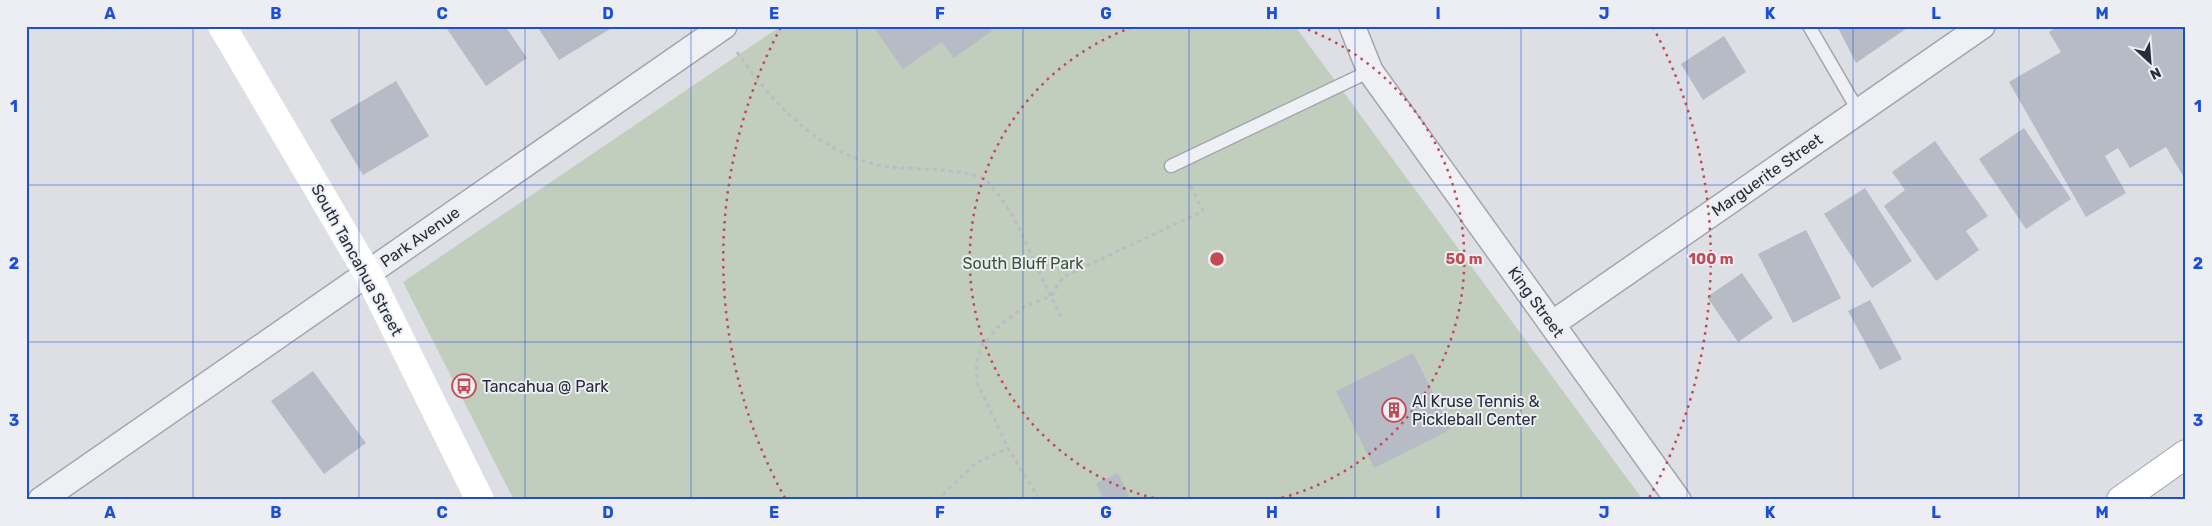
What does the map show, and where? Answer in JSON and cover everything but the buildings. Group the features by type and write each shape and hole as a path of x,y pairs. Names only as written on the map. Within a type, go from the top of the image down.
{"main road":[{"name":"South Tancahua Street","path":"222,26 368,274 480,500"},
{"path":"2121,500 2186,454"}],"street":[{"name":"King Street","path":"1352,26 1370,70 1678,500"},
{"name":"Marguerite Street","path":"1552,324 1982,26"},
{"name":"Park Avenue","path":"41,500 722,27"}],"lane":[{"path":"1809,26 1859,112"},
{"path":"1174,164 1370,70"}],"path":[{"path":"722,27 749,69 782,109 817,139 855,159 890,167 954,171 986,180 1010,210 1061,317"},
{"path":"1038,498 1008,448 978,384 976,365 982,345 1000,326 1024,307 1051,296 1063,277 1203,211 1174,164"},
{"path":"937,500 976,463 1008,448"}],"green space":[{"name":"South Bluff Park","path":"781,26 1295,26 1643,500 514,500 403,282"}],"place":[{"name":"Tancahua @ Park","path":"464,386"},
{"name":"Al Kruse Tennis & Pickleball Center","path":"1394,410"}]}
